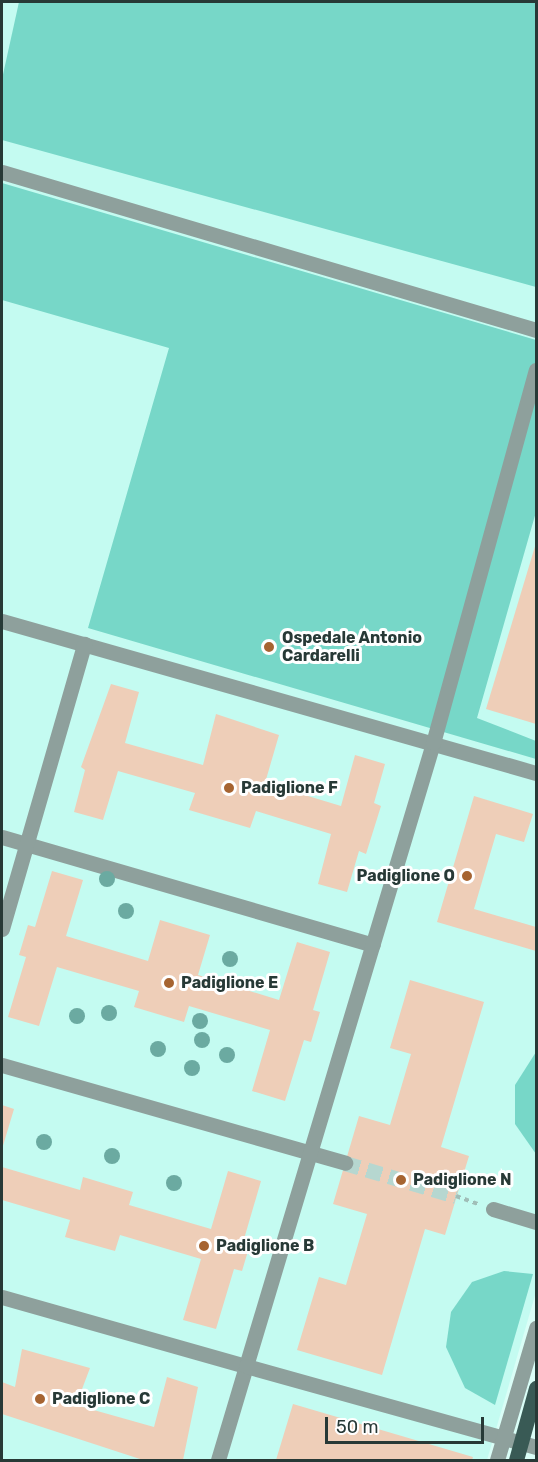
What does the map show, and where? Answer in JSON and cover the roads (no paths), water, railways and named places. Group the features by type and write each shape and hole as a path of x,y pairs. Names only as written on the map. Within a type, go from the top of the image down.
{"main road":[{"path":"516,1461 537,1388"}],"street":[{"path":"2,172 537,330"},
{"path":"218,1461 433,743 537,370"},
{"path":"2,621 537,773"},
{"path":"2,929 84,644"},
{"path":"2,837 373,945"},
{"path":"2,1065 345,1163"},
{"path":"493,1209 537,1222"},
{"path":"2,1297 537,1447"},
{"path":"497,1459 537,1328"},
{"path":"497,1459 521,1442"}],"tunnel":[{"path":"345,1163 456,1196"}],"place":[{"name":"Ospedale Antonio Cardarelli","path":"269,647"},
{"name":"Padiglione F","path":"229,788"},
{"name":"Padiglione O","path":"467,876"},
{"name":"Padiglione E","path":"169,983"},
{"name":"Padiglione N","path":"401,1180"},
{"name":"Padiglione B","path":"204,1246"},
{"name":"Padiglione C","path":"40,1399"}]}
